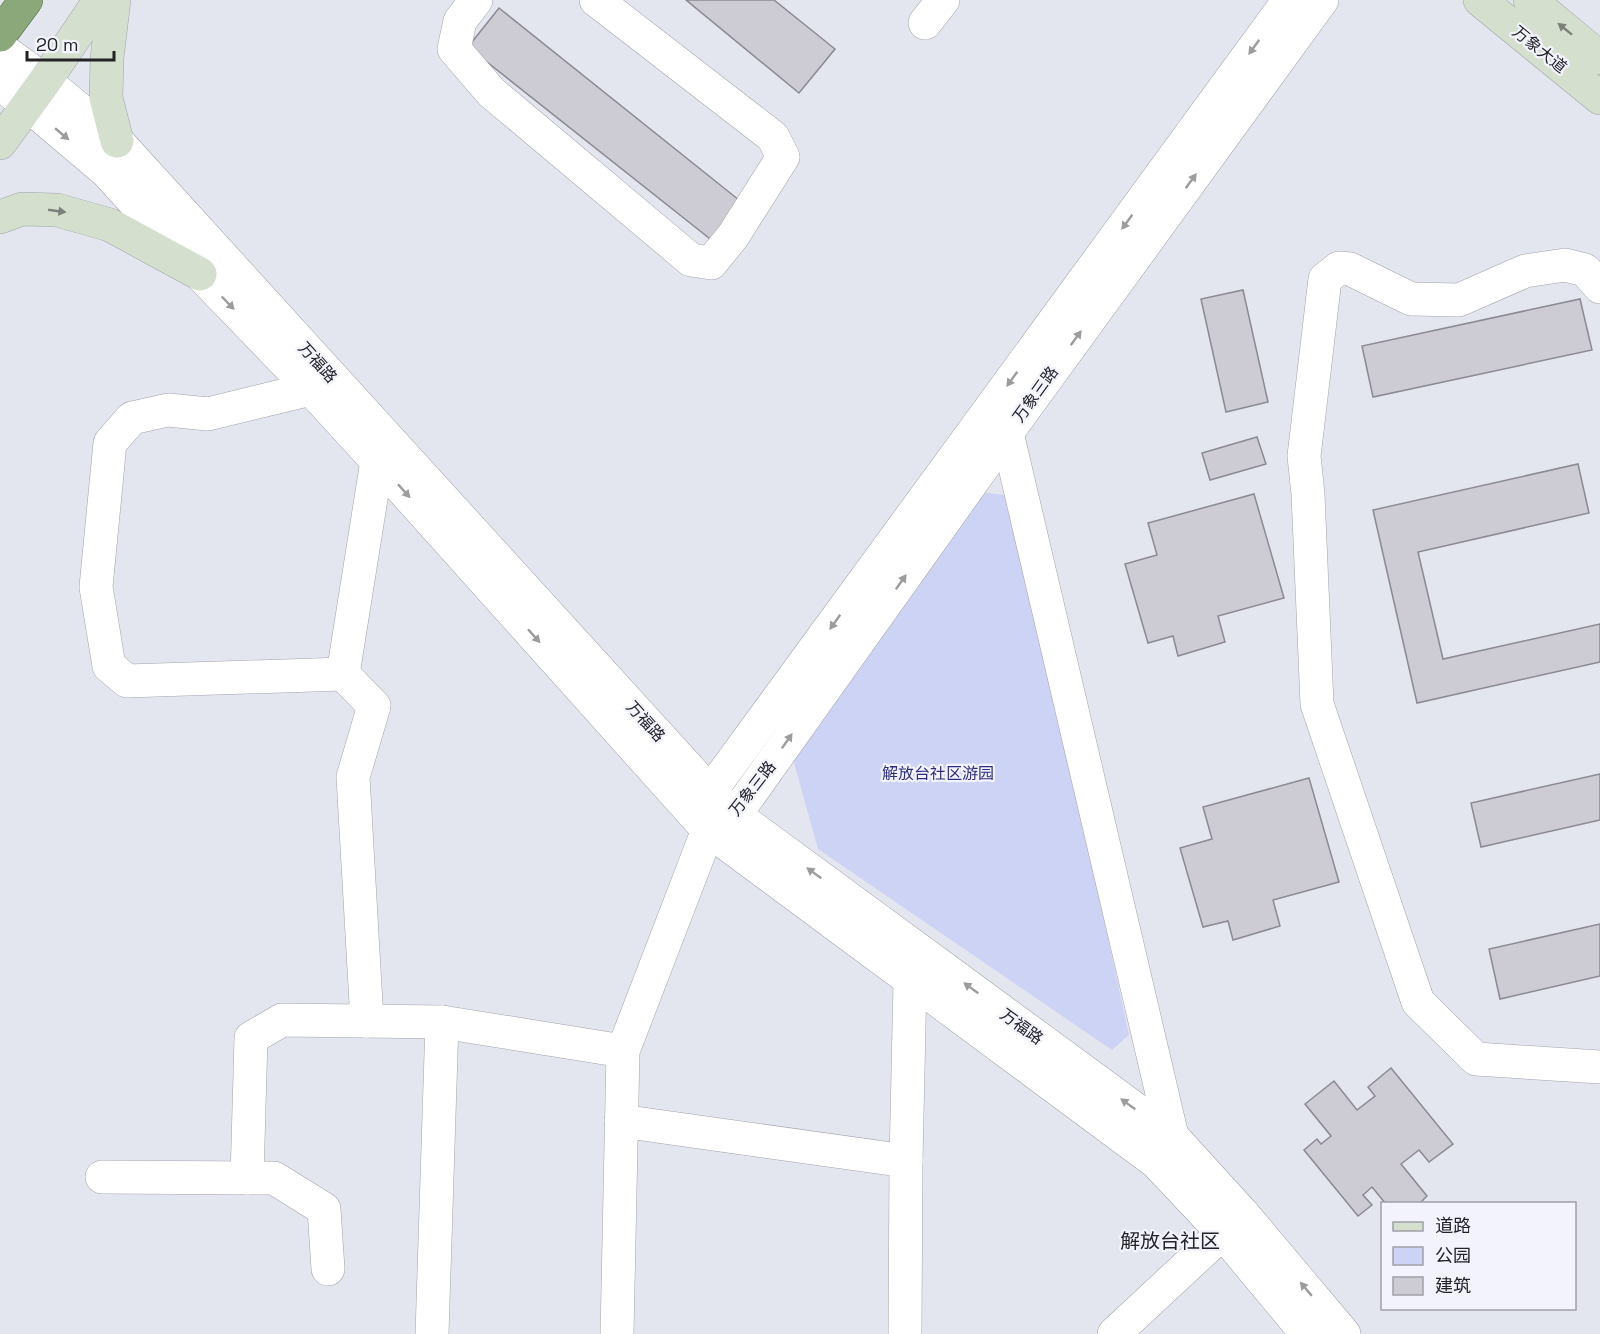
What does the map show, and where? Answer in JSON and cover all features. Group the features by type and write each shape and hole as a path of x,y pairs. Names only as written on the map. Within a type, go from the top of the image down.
{"highway":[{"path":"0,35 26,0"}],"main road":[{"path":"0,143 100,0"},
{"path":"114,0 107,58 106,98 117,141"},
{"name":"万象大道","path":"1480,0 1600,98"},
{"name":"万象大道","path":"1530,0 1600,58"},
{"path":"0,217 22,209 57,210 110,225 200,274"}],"street":[{"path":"476,0 460,21 454,50 491,92 691,260 711,263 733,236 783,157 773,137 596,0"},
{"name":"万象三路","path":"721,822 711,792 1288,0"},
{"name":"万象三路","path":"721,822 1322,0"},
{"name":"万福路","path":"0,48 37,93 200,274 721,822 910,981 1156,1162 1233,1224 1344,1334"},
{"name":"万福路","path":"0,84 37,93 117,141 711,792"},
{"path":"1600,287 1585,270 1564,265 1525,271 1459,300 1411,299 1350,269 1339,268 1325,279 1304,456 1308,494 1317,704 1418,1002 1476,1059 1600,1067"},
{"path":"311,389 208,414 168,410 132,418 110,444 96,587 109,666 127,681 343,674 374,706 353,777 367,1021"},
{"path":"1007,433 1172,1136"},
{"path":"343,674 377,461"},
{"name":"万福路","path":"721,822 1172,1136 1307,1334"},
{"path":"617,1334 623,1051 721,822"},
{"path":"905,1334 910,981"},
{"path":"247,1178 251,1038 282,1020 442,1022 623,1051"},
{"path":"432,1334 442,1022"},
{"path":"621,1121 906,1161"},
{"path":"102,1177 274,1178 324,1209 328,1269"},
{"path":"1114,1334 1233,1224"}],"green space":[{"name":"解放台社区游园","path":"981,492 1012,496 1129,1035 1112,1050 818,849 791,752"}],"building":[{"path":"686,0 774,0 835,49 799,93"},
{"path":"499,8 744,204 714,242 468,47"},
{"path":"1243,290 1268,402 1226,412 1201,299"},
{"path":"1580,299 1592,350 1373,397 1362,346"},
{"path":"1257,437 1266,464 1210,480 1202,453"},
{"path":"1578,464 1589,513 1418,552 1443,659 1600,624 1600,662 1417,703 1373,510"},
{"path":"1254,494 1284,598 1218,616 1225,642 1178,656 1173,636 1148,643 1125,564 1157,555 1148,523"},
{"path":"1600,774 1600,820 1481,847 1471,803"},
{"path":"1309,778 1339,882 1273,900 1280,926 1233,940 1228,921 1203,927 1180,848 1212,839 1203,807"},
{"path":"1600,924 1600,976 1500,999 1489,949"},
{"path":"1391,1068 1453,1144 1429,1162 1419,1150 1401,1164 1427,1196 1421,1202 1384,1202 1372,1187 1363,1195 1372,1205 1358,1216 1304,1150 1317,1139 1321,1144 1331,1136 1305,1104 1334,1081 1357,1110 1375,1096 1368,1087"}],"district":[{"name":"解放台社区","path":"1170,1241"}]}
